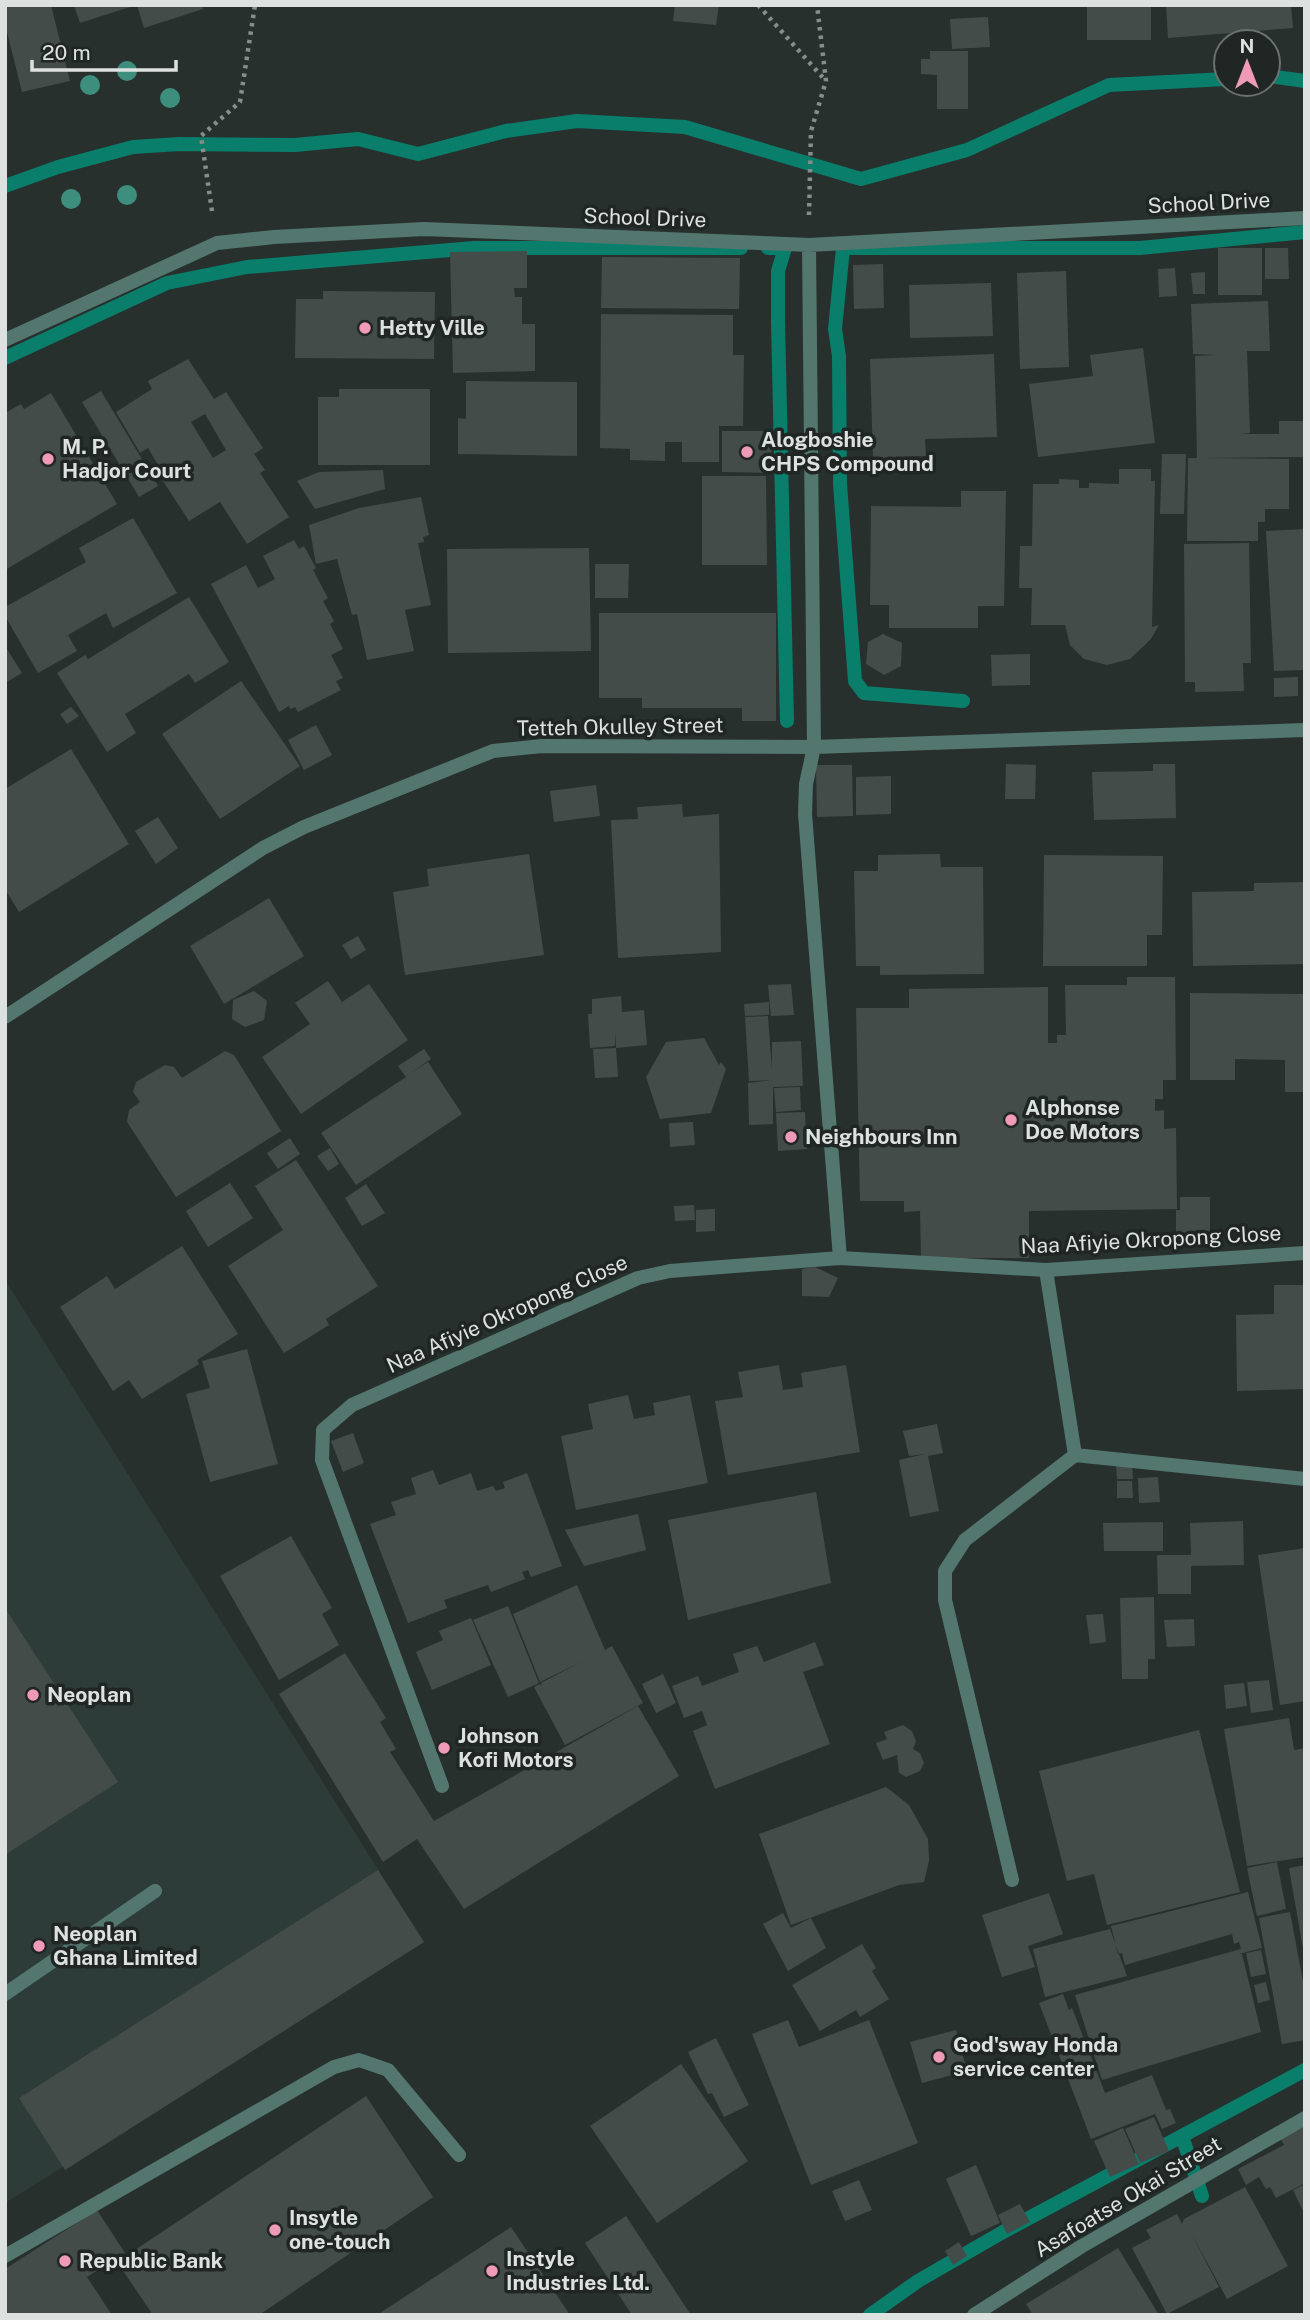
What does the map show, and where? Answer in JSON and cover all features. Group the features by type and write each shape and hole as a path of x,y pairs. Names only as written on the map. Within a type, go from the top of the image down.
{"street":[{"name":"School Drive","path":"5,340 142,280 217,243 274,237 424,229 809,245 1305,218"},
{"path":"809,245 814,747 806,784 805,814 840,1258"},
{"name":"Tetteh Okulley Street","path":"5,1017 263,848 304,827 493,751 542,746 814,747 1305,730"},
{"name":"Naa Afiyie Okropong Close","path":"442,1786 322,1460 323,1430 352,1405 638,1278 670,1271 840,1258 1046,1270 1305,1253"},
{"path":"1046,1270 1075,1455"},
{"path":"1012,1880 945,1600 944,1571 965,1540 1075,1455 1305,1479"},
{"path":"5,1994 155,1891"},
{"path":"5,2256 334,2067 359,2060 388,2070 459,2155"},
{"name":"Asafoatse Okai Street","path":"974,2315 1083,2246 1305,2118"}],"path":[{"path":"217,243 201,153 201,136 240,102 255,5"},
{"path":"758,5 826,82"},
{"path":"810,187 811,131 826,82 817,5"}],"shaded area":[{"name":"Neoplan Ghana Limited","path":"5,1280 424,1942 5,2203"}],"building":[{"path":"5,5 51,5 70,81 22,92 5,24"},
{"path":"74,5 133,5 133,6 80,23"},
{"path":"137,5 202,5 203,9 144,28"},
{"path":"675,5 719,5 716,25 673,21"},
{"path":"1087,5 1151,5 1151,40 1087,40"},
{"path":"1166,5 1291,5 1293,28 1212,28 1212,34 1168,38"},
{"path":"988,17 990,47 952,49 950,19"},
{"path":"930,51 968,51 968,109 937,109 937,75 921,74 921,59 930,59"},
{"path":"1218,248 1262,248 1262,295 1218,295"},
{"path":"1265,248 1288,248 1289,279 1265,279"},
{"path":"527,251 527,288 514,288 515,297 522,297 522,324 535,324 535,371 453,373 450,252"},
{"path":"602,257 740,258 739,309 601,308"},
{"path":"883,264 884,308 854,309 853,265"},
{"path":"1175,268 1177,296 1159,297 1158,269"},
{"path":"1066,271 1069,367 1020,369 1017,273"},
{"path":"1205,272 1205,294 1193,294 1191,273"},
{"path":"991,283 993,336 910,338 909,285"},
{"name":"Hetty Ville","path":"323,291 435,292 434,359 295,358 296,299 323,299"},
{"path":"1268,301 1270,351 1247,351 1250,433 1241,434 1279,434 1279,421 1305,421 1305,457 1203,458 1289,459 1289,509 1265,509 1265,522 1258,522 1258,541 1187,541 1188,458 1197,458 1195,356 1216,355 1193,354 1191,304"},
{"path":"601,314 733,315 733,355 744,355 743,426 719,426 719,462 682,462 682,442 665,442 665,461 630,460 630,449 600,448"},
{"path":"1143,348 1155,443 1038,457 1029,384 1093,376 1090,355"},
{"path":"994,354 997,437 925,439 926,456 873,458 870,359"},
{"path":"188,359 214,399 226,392 263,448 254,454 265,470 260,473 289,517 247,544 220,502 189,521 159,475 162,472 148,448 140,453 116,412 152,389 148,381","holes":["205,414 226,450 213,458 191,422"]},
{"path":"466,381 577,382 577,456 458,454 458,418 466,419"},
{"path":"339,389 430,389 430,465 318,465 318,397 339,397"},
{"path":"101,391 158,486 139,497 82,402"},
{"name":"M. P. Hadjor Court","path":"51,393 117,504 5,570 5,413 21,404 24,409"},
{"name":"Alogboshie CHPS Compound","path":"722,431 772,431 771,473 722,472"},
{"path":"1162,454 1186,454 1184,514 1160,514"},
{"path":"1119,469 1151,469 1151,481 1155,481 1152,627 1159,625 1151,639 1130,659 1107,665 1084,659 1070,645 1065,625 1031,625 1032,588 1019,588 1020,546 1032,546 1033,484 1059,484 1059,479 1079,480 1079,488 1089,488 1089,483 1119,484"},
{"path":"383,470 385,489 315,509 297,481 319,472"},
{"path":"702,476 766,476 767,565 702,565"},
{"path":"961,491 1006,491 1004,606 978,606 978,628 889,628 889,605 870,605 871,506 961,507"},
{"path":"421,497 429,535 423,537 424,542 418,543 431,605 405,610 414,651 367,660 357,614 352,615 337,559 316,564 309,525 359,508"},
{"path":"133,518 177,593 113,628 106,613 68,635 77,651 38,673 5,616 5,607 86,562 79,548"},
{"path":"1305,529 1305,670 1274,671 1266,531"},
{"path":"294,540 299,549 304,546 328,598 323,601 334,621 330,624 343,649 331,655 343,678 336,681 341,690 298,712 295,707 290,709 289,706 279,712 211,584 246,565 258,588 275,579 263,556"},
{"path":"1249,543 1251,663 1243,663 1244,691 1195,692 1195,682 1185,682 1184,544"},
{"path":"589,548 591,651 448,653 447,549"},
{"path":"595,564 629,564 628,598 595,598"},
{"path":"189,597 229,662 195,683 189,674 125,714 136,733 107,752 57,673 85,655 88,659"},
{"path":"599,613 776,613 776,721 742,721 742,708 642,708 642,698 599,698"},
{"path":"883,634 902,643 901,666 884,675 866,664 868,642"},
{"path":"5,646 22,673 5,683"},
{"path":"1030,654 1030,685 992,686 991,655"},
{"path":"1298,677 1298,696 1274,697 1274,678"},
{"path":"241,681 300,766 220,819 162,734"},
{"path":"71,707 79,716 67,724 60,714"},
{"path":"316,725 332,755 304,770 288,740"},
{"path":"71,749 129,844 19,912 5,889 5,789"},
{"path":"1006,764 1036,765 1035,799 1005,799"},
{"path":"1153,764 1175,764 1176,818 1094,820 1092,772 1153,771"},
{"path":"816,765 852,765 853,816 817,817"},
{"path":"891,776 891,814 856,815 856,777"},
{"path":"596,785 600,816 554,822 550,791"},
{"path":"682,804 683,817 719,814 721,952 618,958 611,820 638,819 637,807"},
{"path":"158,817 178,848 156,864 135,831"},
{"path":"529,854 544,955 405,975 393,892 429,886 427,869"},
{"path":"940,854 941,867 983,867 984,974 880,975 880,966 856,966 854,871 878,871 878,855"},
{"path":"1044,855 1163,856 1162,935 1147,935 1147,966 1043,966"},
{"path":"1305,882 1305,964 1193,966 1192,892 1254,891 1254,883"},
{"path":"269,898 304,956 224,1004 190,946"},
{"path":"358,936 366,950 351,959 342,945"},
{"name":"Alphonse Doe Motors","path":"1127,977 1175,977 1176,1080 1163,1080 1163,1099 1155,1099 1155,1111 1164,1110 1164,1129 1176,1128 1177,1209 1029,1211 1029,1258 921,1258 920,1211 904,1212 904,1201 860,1201 856,1008 909,1008 909,989 1048,987 1048,1043 1057,1043 1057,1035 1066,1035 1065,985 1127,985"},
{"path":"328,981 342,1002 369,984 408,1040 301,1114 262,1057 310,1024 295,1003"},
{"path":"791,984 794,1015 771,1016 768,985"},
{"path":"254,991 267,1001 264,1020 245,1027 232,1019 233,1000"},
{"path":"1190,993 1305,994 1305,1092 1285,1092 1285,1060 1235,1059 1235,1080 1190,1080"},
{"path":"621,996 622,1012 644,1010 647,1045 616,1048 615,1030 615,1046 590,1048 588,1014 592,1014 592,999"},
{"path":"769,1002 769,1015 745,1016 744,1004"},
{"path":"768,1016 772,1070 772,1042 801,1041 803,1086 773,1087 773,1124 749,1125 748,1083 773,1080 749,1081 745,1017"},
{"path":"704,1038 719,1065 721,1062 726,1069 711,1113 660,1119 646,1077 666,1042"},
{"path":"616,1048 618,1077 595,1078 593,1049"},
{"path":"424,1049 431,1059 409,1074 428,1062 462,1114 356,1185 321,1133 406,1077 398,1066"},
{"path":"225,1051 234,1055 281,1131 176,1197 127,1122 129,1110 140,1102 133,1092 136,1082 165,1065 174,1067 182,1078"},
{"path":"800,1087 801,1110 776,1112 774,1088"},
{"path":"805,1112 807,1149 778,1151 776,1113"},
{"path":"693,1122 695,1145 670,1147 669,1123"},
{"path":"290,1138 300,1154 278,1169 267,1153"},
{"path":"330,1148 339,1164 328,1171 317,1156"},
{"path":"296,1160 378,1286 326,1319 329,1325 284,1353 228,1266 283,1230 255,1186"},
{"path":"230,1183 253,1218 208,1247 186,1211"},
{"path":"366,1184 385,1213 362,1226 345,1198"},
{"path":"1180,1197 1210,1197 1210,1235 1176,1235 1176,1210 1180,1210"},
{"path":"694,1205 695,1220 675,1221 674,1206"},
{"path":"715,1209 715,1231 696,1232 696,1210"},
{"path":"182,1246 238,1334 197,1360 199,1364 142,1399 129,1380 113,1391 60,1307 107,1276 115,1289"},
{"path":"815,1267 838,1278 829,1297 802,1296 802,1269"},
{"path":"1274,1285 1305,1285 1305,1389 1237,1391 1236,1315 1274,1314"},
{"path":"247,1349 278,1464 210,1482 186,1394 210,1388 202,1361"},
{"path":"779,1365 783,1390 803,1387 801,1373 846,1365 860,1452 728,1475 715,1401 743,1397 738,1372"},
{"path":"628,1395 634,1419 655,1415 653,1403 690,1395 708,1483 576,1510 561,1436 593,1429 588,1404"},
{"path":"937,1424 943,1453 928,1456 939,1511 910,1517 899,1460 925,1454 909,1456 903,1431"},
{"path":"353,1433 364,1463 343,1472 331,1441"},
{"path":"1132,1464 1133,1479 1117,1479 1116,1465"},
{"path":"433,1470 439,1485 471,1473 477,1491 493,1486 496,1491 505,1488 503,1482 527,1473 562,1566 531,1577 528,1570 522,1572 525,1579 491,1592 488,1585 444,1600 447,1608 408,1623 370,1524 396,1515 391,1502 416,1494 411,1478"},
{"path":"1158,1477 1160,1502 1139,1503 1138,1478"},
{"path":"1117,1481 1132,1481 1133,1498 1117,1498"},
{"path":"816,1492 831,1583 688,1620 668,1520"},
{"path":"638,1514 646,1550 584,1566 565,1530"},
{"path":"1243,1521 1244,1565 1191,1566 1191,1594 1158,1594 1157,1555 1191,1555 1190,1523"},
{"path":"1163,1522 1163,1551 1104,1551 1103,1523"},
{"path":"291,1536 332,1608 322,1614 339,1645 279,1680 220,1576"},
{"path":"1305,1548 1305,1701 1280,1705 1258,1555"},
{"path":"577,1585 605,1650 612,1646 643,1703 565,1745 534,1687 540,1684 542,1686 541,1683 581,1662 540,1682 513,1614"},
{"path":"1154,1597 1155,1659 1148,1659 1148,1679 1122,1679 1120,1598"},
{"path":"508,1606 539,1683 508,1697 473,1620"},
{"name":"Neoplan","path":"5,1608 118,1782 5,1855"},
{"path":"1103,1614 1106,1642 1090,1644 1086,1615"},
{"path":"471,1618 491,1665 432,1690 416,1652 443,1640 439,1631"},
{"path":"1194,1619 1195,1646 1167,1647 1164,1620"},
{"path":"815,1642 824,1665 803,1672 830,1744 715,1789 693,1731 707,1725 702,1711 684,1718 672,1686 698,1676 702,1686 739,1672 733,1654 757,1646 764,1662"},
{"path":"345,1653 386,1718 380,1722 396,1749 390,1752 434,1821 638,1706 679,1776 464,1909 417,1839 383,1862 279,1694"},
{"path":"663,1674 676,1703 656,1713 642,1684"},
{"path":"1269,1680 1273,1710 1251,1713 1247,1682"},
{"path":"1244,1683 1247,1706 1226,1709 1224,1685"},
{"path":"1289,1718 1294,1750 1305,1748 1305,1857 1247,1866 1224,1729"},
{"path":"903,1725 912,1731 916,1741 913,1749 920,1753 924,1763 920,1771 906,1777 899,1773 897,1755 883,1760 876,1743 887,1739 884,1732"},
{"path":"1199,1730 1240,1892 1107,1925 1094,1874 1067,1881 1039,1771"},
{"path":"886,1787 909,1805 928,1839 929,1861 924,1882 899,1885 791,1925 759,1834"},
{"path":"1277,1862 1286,1909 1257,1916 1247,1868"},
{"path":"1305,1865 1305,1949 1303,1949 1289,1868"},
{"path":"378,1870 424,1942 65,2170 19,2098"},
{"path":"1248,1892 1262,1948 1239,1954 1242,1954 1261,2032 1102,2080 1075,1995 1241,1949 1239,1942 1234,1944 1232,1934 1125,1965 1122,1953 1118,1954 1111,1926"},
{"path":"1049,1893 1063,1934 1028,1946 1035,1967 1002,1977 982,1915"},
{"path":"1290,1912 1305,1992 1305,2040 1282,2044 1259,1918"},
{"path":"783,1913 791,1928 811,1918 826,1948 788,1971 763,1924"},
{"path":"1110,1929 1127,1976 1045,1997 1033,1949"},
{"path":"862,1944 876,1968 872,1971 889,1999 860,2017 856,2010 820,2031 792,1985"},
{"path":"1261,1950 1266,1974 1251,1977 1246,1953"},
{"path":"1266,1982 1270,2000 1258,2003 1254,1985"},
{"path":"1063,1994 1069,2010 1072,2008 1105,2093 1152,2075 1166,2110 1170,2109 1176,2123 1162,2129 1155,2114 1091,2139 1039,2003"},
{"path":"788,2020 799,2047 869,2020 918,2143 811,2185 752,2034"},
{"name":"God'sway Honda service center","path":"956,2030 967,2071 922,2083 910,2042"},
{"path":"716,2038 749,2105 724,2117 712,2093 708,2094 688,2052"},
{"path":"681,2064 748,2161 657,2223 590,2126"},
{"name":"Insytle one-touch","path":"366,2096 433,2197 259,2315 153,2315 117,2262"},
{"path":"1154,2117 1169,2151 1140,2163 1125,2129"},
{"path":"1305,2123 1305,2183 1276,2198 1270,2187 1266,2189 1259,2177 1246,2185 1238,2169 1284,2145 1279,2136"},
{"path":"1123,2128 1139,2164 1110,2177 1094,2141"},
{"path":"976,2165 1000,2223 971,2236 946,2179"},
{"path":"859,2180 872,2210 845,2221 832,2191"},
{"path":"1305,2184 1305,2215 1293,2190"},
{"path":"1245,2187 1288,2266 1227,2299 1191,2233 1219,2287 1167,2314 1132,2248 1151,2238 1146,2230 1177,2214 1182,2224 1184,2219"},
{"path":"1020,2204 1030,2222 1007,2234 998,2215"},
{"name":"Republic Bank","path":"97,2210 125,2253 87,2277 112,2315 5,2315 5,2269"},
{"path":"626,2216 691,2315 632,2315 585,2243"},
{"name":"Instyle Industries Ltd.","path":"511,2227 570,2315 377,2315"},
{"path":"959,2242 967,2256 953,2265 945,2251"},
{"path":"1118,2248 1159,2315 1033,2315 1026,2304"}],"waterway":[{"path":"1282,78 1305,81"},
{"path":"5,186 58,167 133,147 179,144 295,145 358,139 418,154 506,131 577,121 685,127 861,179 967,150 1109,85 1212,80"},
{"path":"963,701 864,693 855,681 840,484 839,356 835,329 843,248 1140,248 1305,232"},
{"path":"5,358 167,283 247,267 474,248 741,248"},
{"path":"768,248 785,248 778,271 778,322 787,721"},
{"path":"870,2315 918,2281 1003,2232 1305,2070"},
{"path":"1182,2136 1202,2196"}],"place":[{"name":"Hetty Ville","path":"365,328"},
{"name":"Alogboshie CHPS Compound","path":"747,452"},
{"name":"M. P. Hadjor Court","path":"48,459"},
{"name":"Alphonse Doe Motors","path":"1011,1120"},
{"name":"Neighbours Inn","path":"791,1137"},
{"name":"Neoplan","path":"33,1695"},
{"name":"Johnson Kofi Motors","path":"444,1748"},
{"name":"Neoplan Ghana Limited","path":"39,1946"},
{"name":"God'sway Honda service center","path":"939,2057"},
{"name":"Insytle one-touch","path":"275,2230"},
{"name":"Republic Bank","path":"65,2261"},
{"name":"Instyle Industries Ltd.","path":"492,2271"}]}
